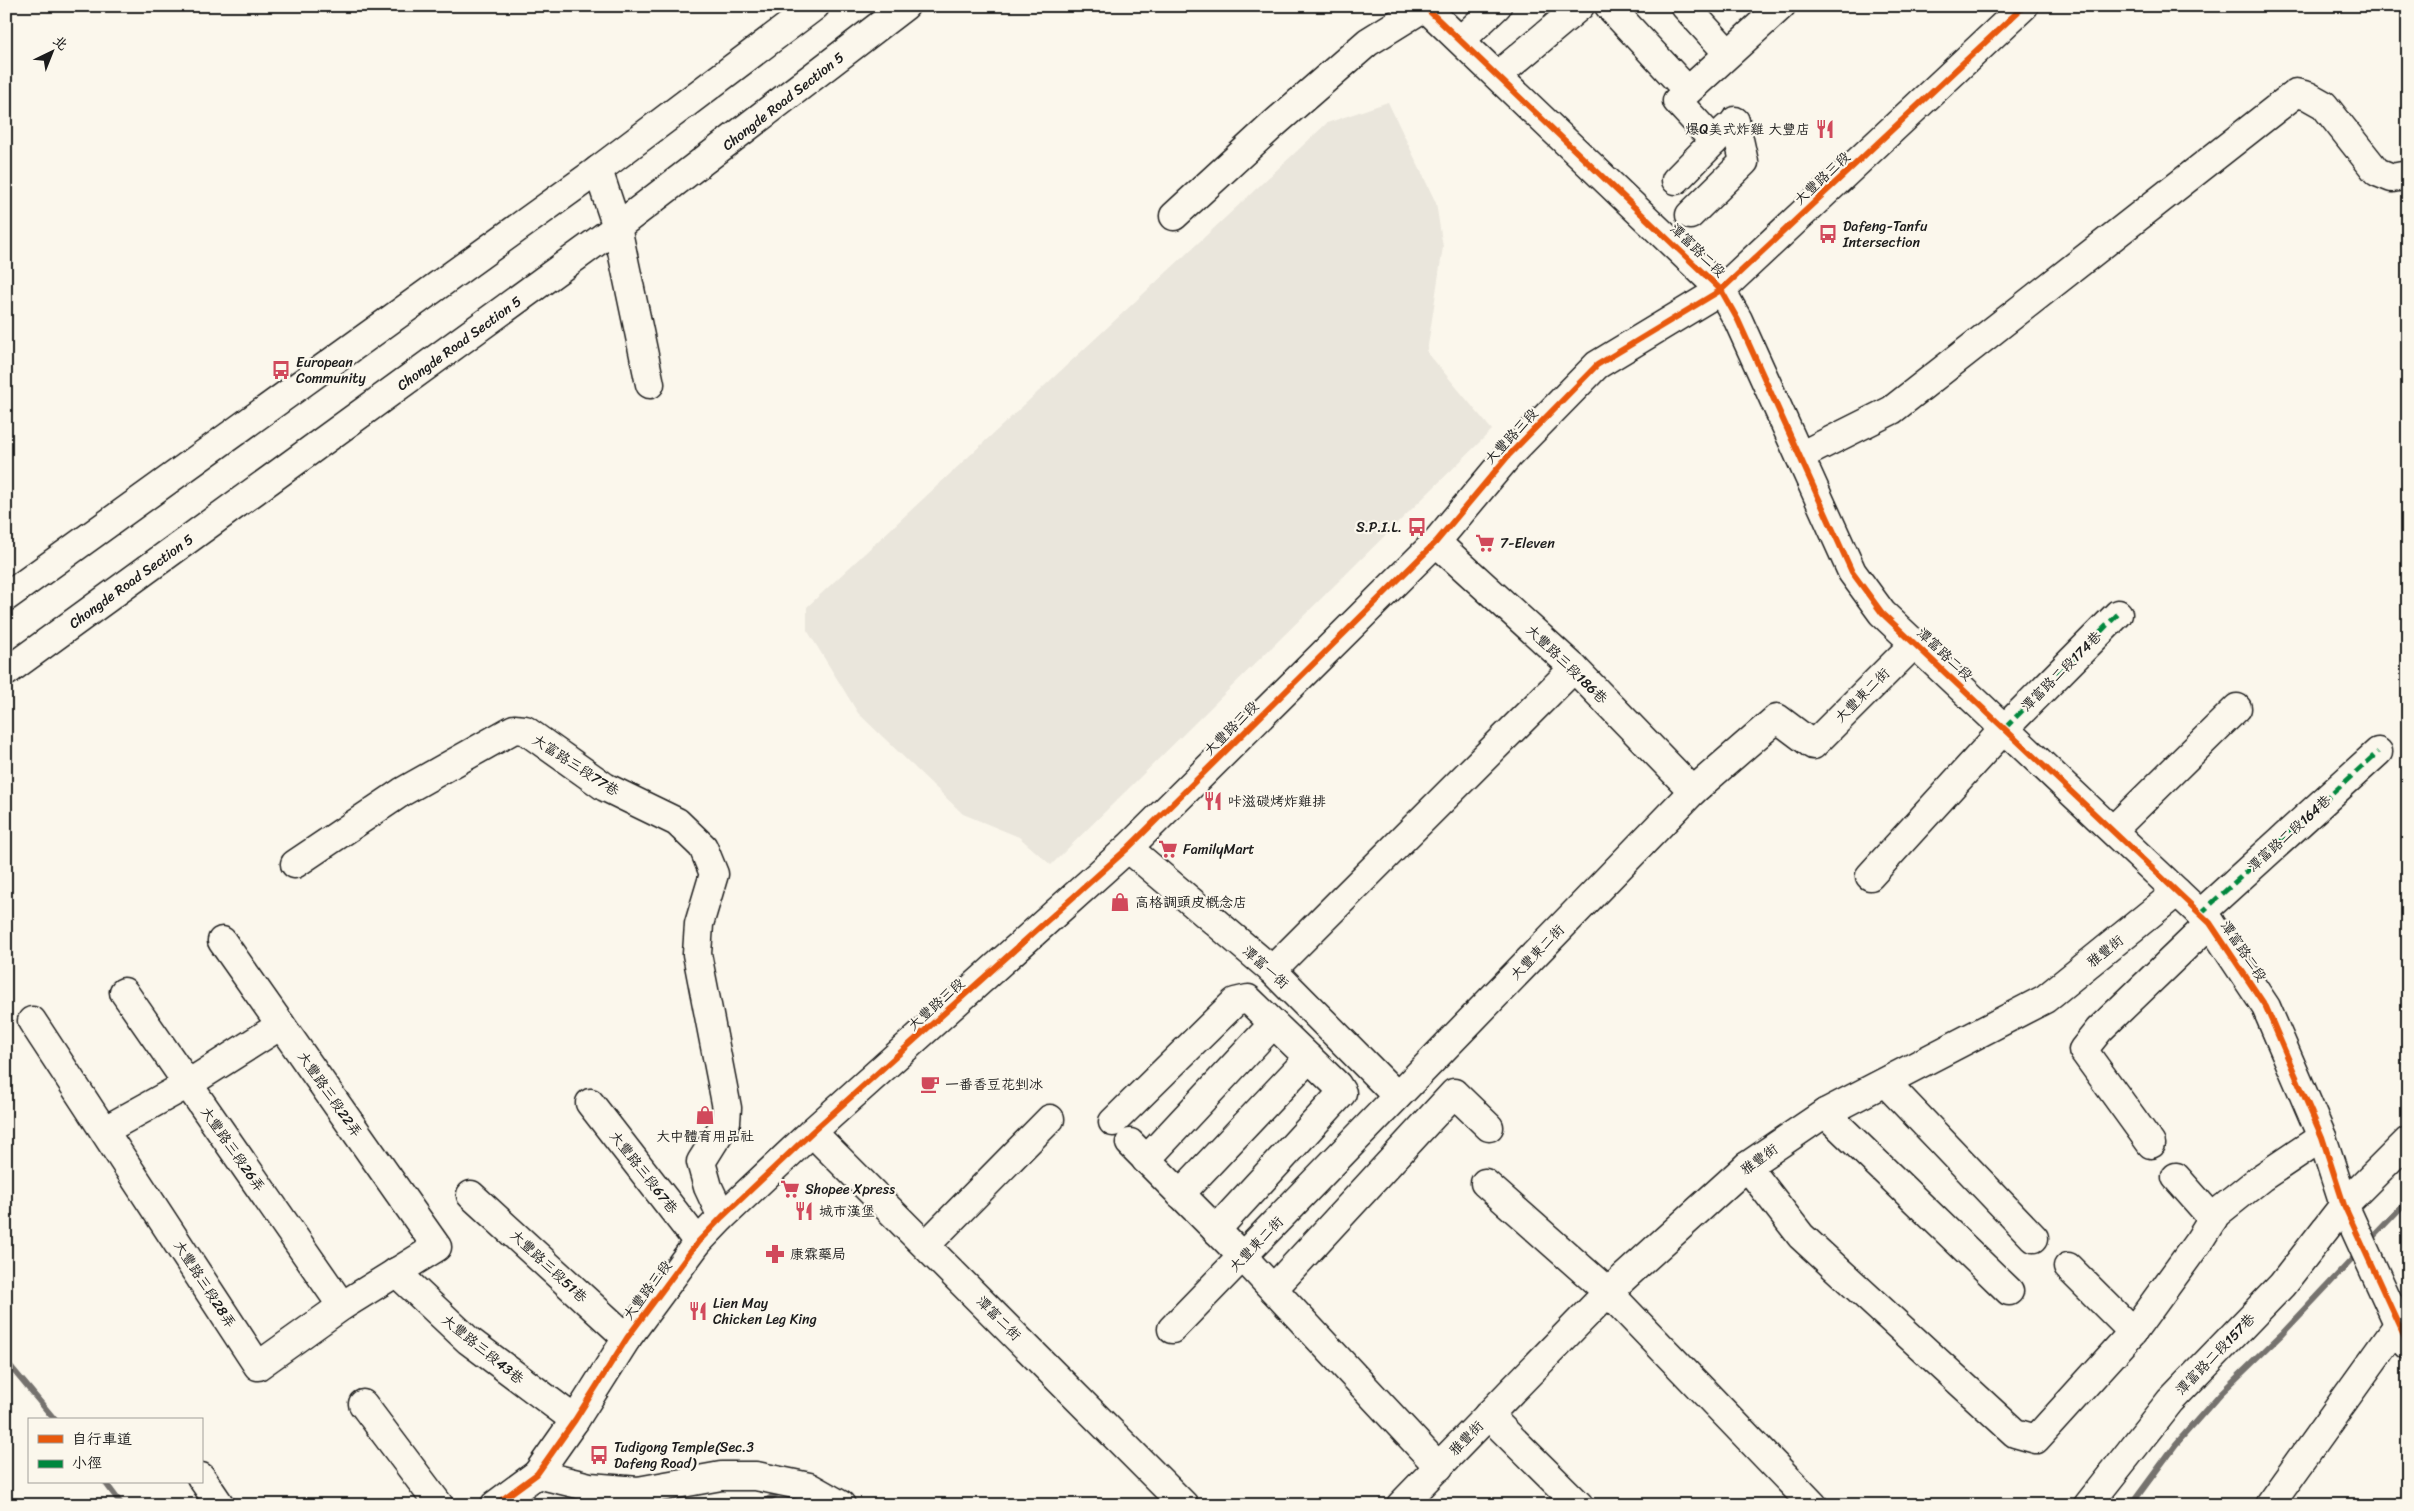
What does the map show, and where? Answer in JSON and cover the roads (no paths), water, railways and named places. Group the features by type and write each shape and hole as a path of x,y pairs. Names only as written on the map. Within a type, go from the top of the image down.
{"street":[{"path":"6,597 598,170 815,6"},
{"name":"Chongde Road Section 5","path":"6,672 618,227 905,6"},
{"path":"1174,216 1275,123 1368,42 1425,6"},
{"name":"潭富路二段","path":"1425,6 1721,290 1738,320 1852,572 1882,613 1915,642 2205,918 2266,1007 2322,1137 2344,1205 2403,1335"},
{"path":"1461,40 1497,6"},
{"path":"1498,75 1580,6"},
{"path":"1609,6 1687,90"},
{"path":"1684,6 1728,53"},
{"path":"1714,141 1677,101 1781,6"},
{"name":"大豐路三段","path":"496,1505 537,1474 575,1420 626,1338 698,1242 722,1217 812,1132 1128,848 1436,542 1508,456 1597,365 1721,290 2024,6"},
{"path":"1800,456 1892,410 2296,94 2308,96 2324,105 2377,172 2392,178 2408,175"},
{"path":"1676,180 1735,120 1744,162 1690,215"},
{"path":"598,170 618,227 650,384"},
{"name":"大豐路三段186巷","path":"1436,542 1574,668 1693,791"},
{"name":"潭富路二段174巷","path":"1870,876 2005,728 2118,614"},
{"name":"大豐東二街","path":"1172,1329 1243,1258 1396,1096 1693,791 1776,718 1813,745 1915,642"},
{"path":"1272,970 1574,668"},
{"path":"2113,830 2236,708"},
{"name":"大富路三段77巷","path":"295,864 402,792 514,728 525,730 604,787 677,822 704,847 714,874 699,924 697,954 727,1108 726,1122 701,1162 708,1187 722,1217"},
{"name":"潭富路二段164巷","path":"2150,1144 2083,1050 2099,1030 2205,918 2378,752"},
{"name":"潭富一街","path":"1128,848 1272,970 1396,1096"},
{"name":"雅豐街","path":"1401,1505 1608,1292 1747,1166 1825,1113 2045,999 2178,892"},
{"name":"大豐路三段22弄","path":"222,941 437,1247"},
{"name":"大豐路三段26弄","path":"124,992 342,1306"},
{"path":"1113,1122 1234,1002 1248,999 1337,1085 1342,1093 1216,1230"},
{"name":"大豐路三段28弄","path":"32,1021 258,1366 342,1306 437,1247"},
{"path":"1273,1024 1138,1152 1273,1289 1438,1467"},
{"path":"105,1130 188,1084 281,1025"},
{"path":"1180,1194 1309,1058"},
{"path":"1886,1083 2034,1238"},
{"path":"1273,1289 1454,1093 1489,1127"},
{"name":"大豐路三段67巷","path":"590,1103 698,1242"},
{"path":"1825,1113 2009,1291"},
{"path":"926,1245 1050,1119"},
{"name":"潭富二街","path":"812,1132 1184,1505"},
{"path":"1747,1166 1801,1236 2015,1433 2036,1439 2133,1332 2200,1241 2216,1214 2261,1178 2322,1137"},
{"name":"潭富路二段157巷","path":"2088,1505 2170,1401 2282,1285 2344,1205 2408,1141"},
{"path":"2176,1177 2213,1219"},
{"path":"1485,1183 1608,1292 1813,1505"},
{"name":"大豐路三段51巷","path":"471,1195 626,1338"},
{"path":"2068,1267 2133,1332"},
{"name":"大豐路三段43巷","path":"396,1272 468,1340 575,1420"},
{"path":"2270,1505 2403,1335"},
{"path":"363,1404 439,1505"},
{"path":"1488,1415 1579,1505"},
{"path":"537,1474 590,1487 638,1491 721,1476 756,1476 809,1487 841,1505"},
{"path":"202,1478 220,1505"}],"waterway":[{"path":"2369,1241 2408,1200"},
{"path":"2131,1505 2176,1444 2221,1393 2282,1334 2359,1252"},
{"path":"6,1361 53,1418"},
{"path":"106,1484 122,1505"},
{"path":"759,1505 783,1490"}],"place":[{"name":"爆Q美式炸雞 大豐店","path":"1825,129"},
{"name":"Dafeng-Tanfu Intersection","path":"1828,234"},
{"name":"European Community","path":"281,370"},
{"name":"S.P.I.L.","path":"1417,527"},
{"name":"7-Eleven","path":"1485,543"},
{"name":"咔滋碳烤炸雞排","path":"1213,801"},
{"name":"FamilyMart","path":"1168,849"},
{"name":"高格調頭皮概念店","path":"1120,902"},
{"name":"一番香豆花剉冰","path":"930,1084"},
{"name":"大中體育用品社","path":"705,1115"},
{"name":"Shopee Xpress","path":"790,1189"},
{"name":"城市漢堡","path":"804,1211"},
{"name":"康霖藥局","path":"775,1254"},
{"name":"Lien May Chicken Leg King","path":"698,1311"},
{"name":"Tudigong Temple(Sec.3 Dafeng Road)","path":"599,1455"}]}
